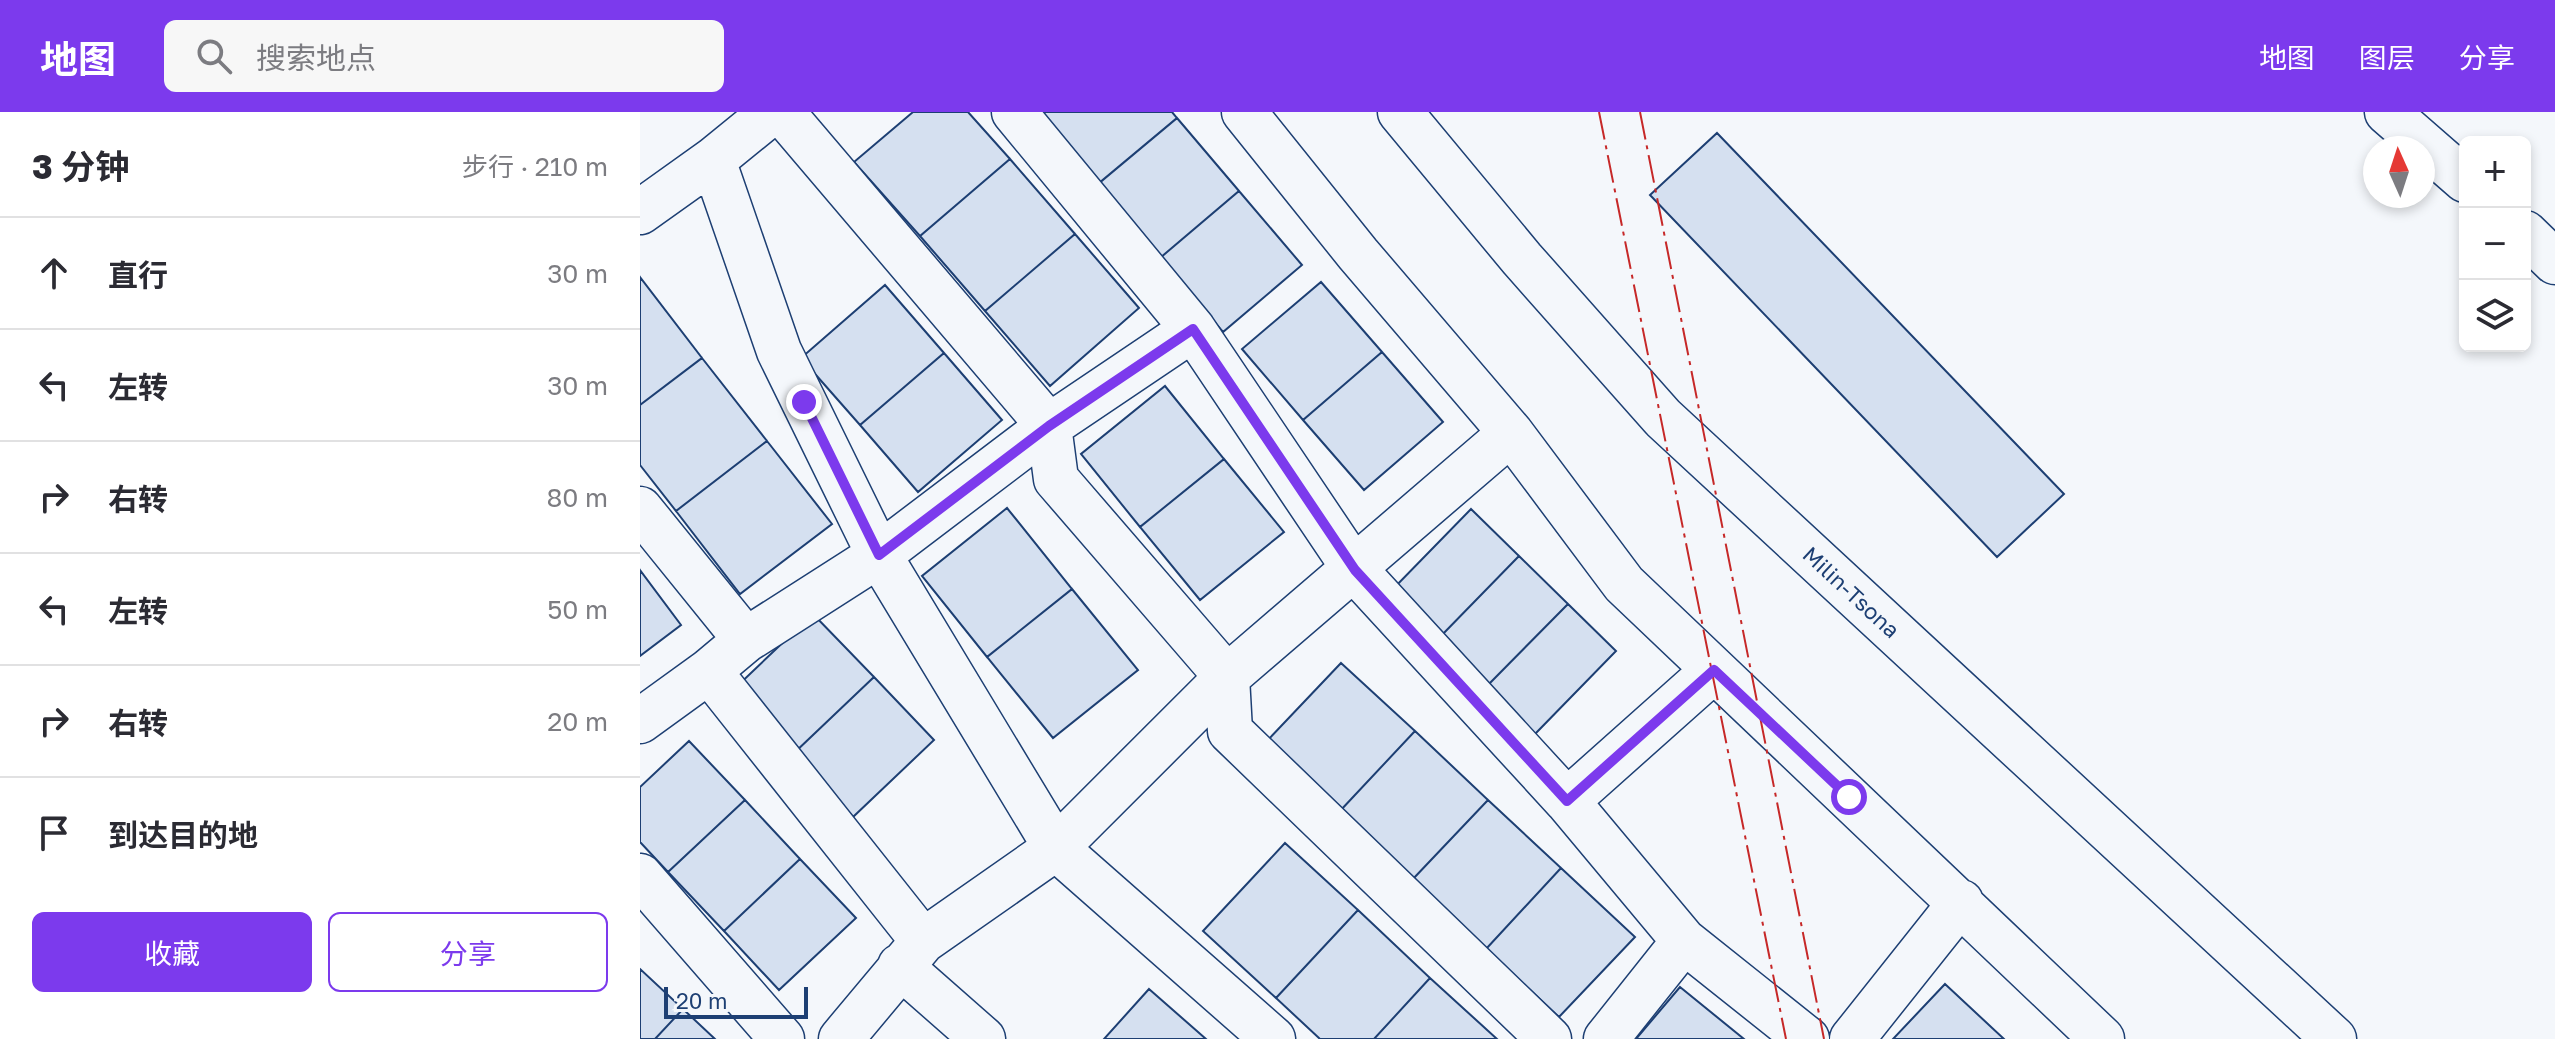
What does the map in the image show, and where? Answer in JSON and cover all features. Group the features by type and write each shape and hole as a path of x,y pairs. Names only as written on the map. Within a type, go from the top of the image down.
{"main road":[{"path":"640,212 719,140 772,112"},
{"path":"782,112 1049,426 1056,479 1227,677 1230,731 1549,1039"},
{"path":"1014,112 1193,329 1355,570 1567,801 1684,941 1807,1039"},
{"path":"1244,112 1358,254 1511,433 1624,584 2102,1039"},
{"name":"Milin-Tsona","path":"1400,112 1522,259 1663,418 2334,1039"},
{"path":"2387,112 2459,175"},
{"path":"719,140 779,351 879,555 1056,848 1273,1039"},
{"path":"2531,239 2555,262"},
{"path":"640,721 746,640 879,555 1049,426 1193,329"},
{"path":"841,1039 912,954 1056,848 1227,677 1511,433"},
{"path":"640,509 746,640"},
{"path":"1567,801 1714,670"},
{"path":"709,671 912,954 983,1039"},
{"path":"640,876 782,1039"},
{"path":"1852,1039 1961,902"},
{"path":"1606,1039 1684,941"}],"building":[{"path":"913,112 968,112 1010,159 920,236 854,162"},
{"path":"1037,112 1172,112 1177,118 1098,184"},
{"path":"1177,118 1239,191 1160,258 1098,184"},
{"path":"1717,133 2064,494 1997,557 1650,195"},
{"path":"1010,159 1075,234 985,311 920,236"},
{"path":"1239,191 1302,265 1223,332 1160,258"},
{"path":"1075,234 1139,308 1050,386 985,311"},
{"path":"640,277 702,358 640,405"},
{"path":"1321,282 1382,352 1303,420 1242,349"},
{"path":"885,285 944,353 860,425 801,358"},
{"path":"1382,352 1443,422 1364,490 1303,420"},
{"path":"944,353 1002,420 918,492 860,425"},
{"path":"702,358 767,441 676,511 640,465 640,405"},
{"path":"1165,386 1224,459 1140,527 1081,454"},
{"path":"767,441 832,524 740,594 676,511"},
{"path":"1224,459 1284,532 1200,600 1140,527"},
{"path":"1007,508 1072,589 987,657 922,576"},
{"path":"1471,509 1519,556 1438,639 1390,592"},
{"path":"1519,556 1568,604 1486,687 1438,639"},
{"path":"640,570 681,625 640,656"},
{"path":"1072,589 1138,670 1053,738 987,657"},
{"path":"1568,604 1616,651 1535,734 1486,687"},
{"path":"813,614 874,677 793,754 732,691"},
{"path":"1341,663 1415,731 1339,812 1265,743"},
{"path":"874,677 934,740 853,817 793,754"},
{"path":"1415,731 1488,800 1412,880 1339,812"},
{"path":"689,741 745,800 668,872 640,842 640,787"},
{"path":"745,800 800,859 724,931 668,872"},
{"path":"1488,800 1561,868 1486,949 1412,880"},
{"path":"1285,843 1358,910 1276,998 1203,931"},
{"path":"800,859 856,918 779,990 724,931"},
{"path":"1561,868 1635,937 1559,1017 1486,949"},
{"path":"1358,910 1430,978 1374,1039 1320,1039 1276,998"},
{"path":"640,969 683,1009 655,1039 640,1039"},
{"path":"1430,978 1497,1039 1374,1039"},
{"path":"1945,984 2004,1039 1893,1039"},
{"path":"1680,987 1744,1039 1636,1039"},
{"path":"1149,989 1206,1039 1104,1039"},
{"path":"683,1009 715,1039 655,1039"}],"power":[{"path":"1599,112 1786,1039"},
{"path":"1640,112 1824,1039"}],"route":[{"path":"804,402 879,555 1049,426 1193,329 1355,570 1567,801 1714,670 1849,797"}]}
